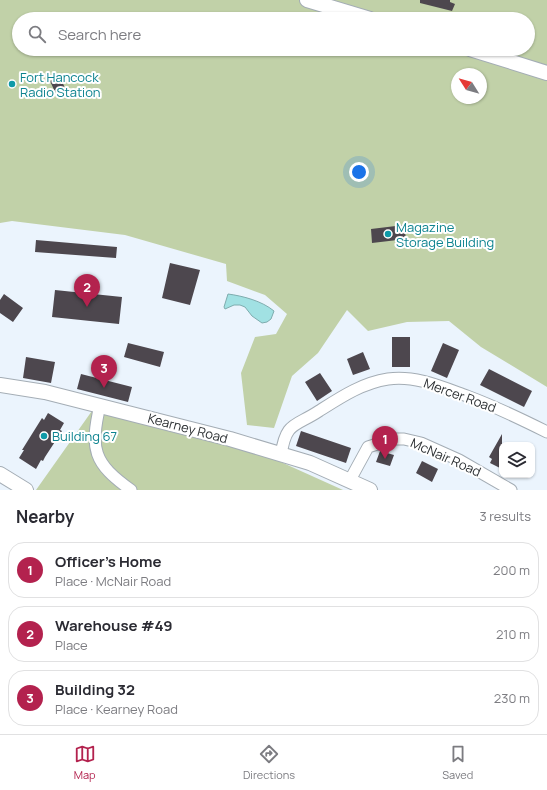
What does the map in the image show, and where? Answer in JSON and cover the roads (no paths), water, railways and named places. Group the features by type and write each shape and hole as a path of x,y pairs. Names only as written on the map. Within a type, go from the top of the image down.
{"street":[{"path":"307,0 347,12"},
{"path":"492,56 547,73"},
{"name":"Mercer Road","path":"281,455 283,439 293,424 314,414 346,393 368,384 389,379 410,379 438,385 481,401 547,432"},
{"name":"Kearney Road","path":"0,385 44,392 100,405 230,439 310,463 370,490"},
{"path":"100,405 94,445 96,453 102,464 110,473 131,490"},
{"name":"McNair Road","path":"350,480 368,447 387,441 404,439 421,443 459,460 511,490"},
{"path":"0,474 26,490"}],"water":[{"path":"228,294 240,296 264,304 274,311 271,319 262,323 252,316 245,307 240,305 234,305 225,309 224,307"}],"place":[{"name":"Fort Hancock Radio Station","path":"12,84"},
{"name":"Magazine Storage Building","path":"388,234"},
{"name":"Warehouse #49","path":"87,307"},
{"name":"Building 32","path":"104,388"},
{"name":"Building 67","path":"44,436"},
{"name":"Officer's Home","path":"385,459"}]}
